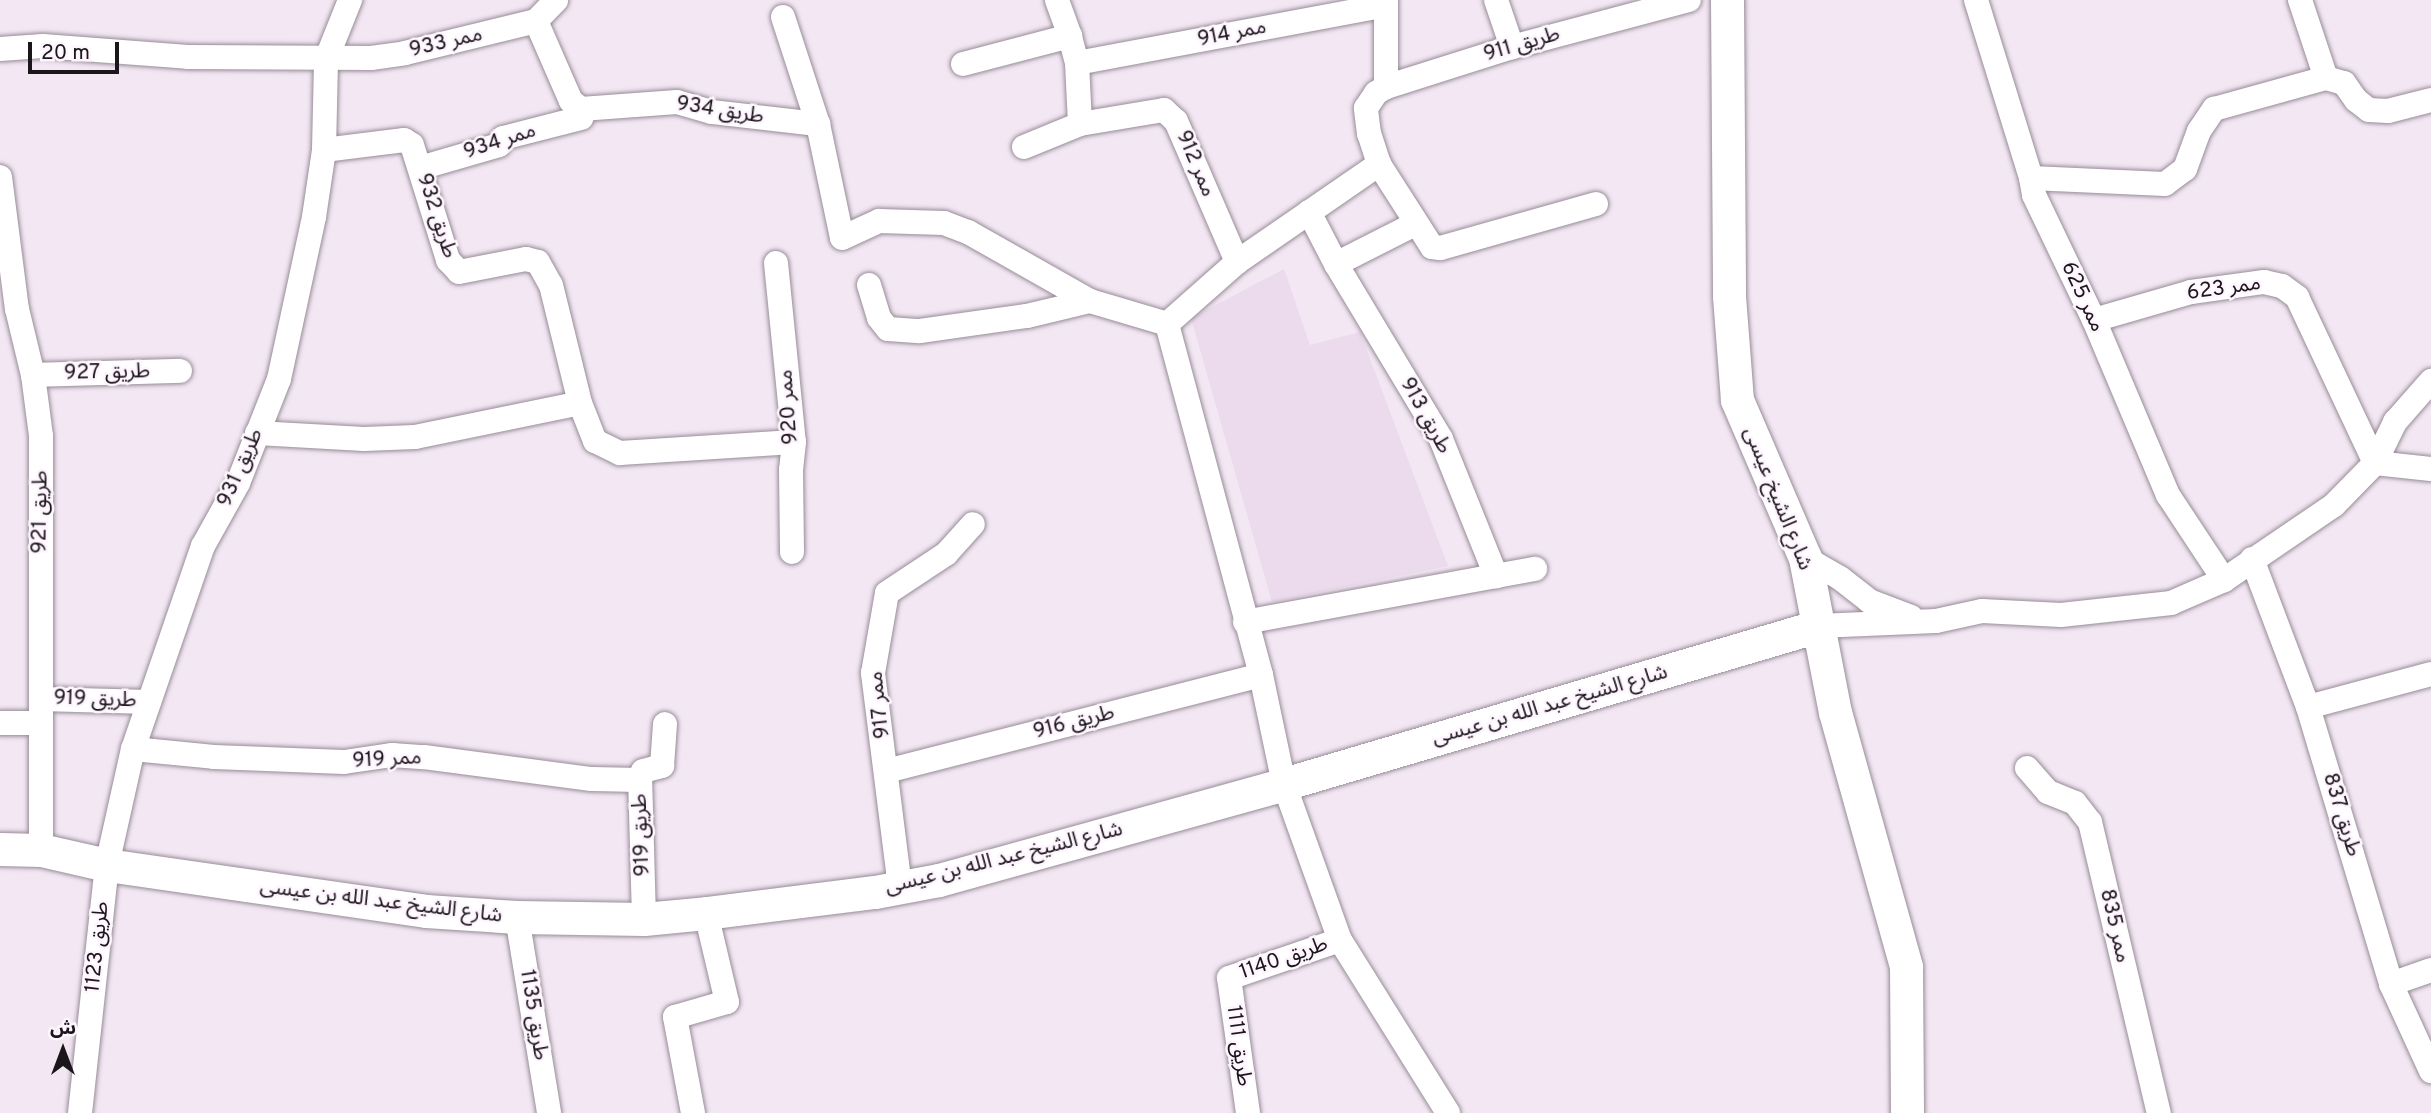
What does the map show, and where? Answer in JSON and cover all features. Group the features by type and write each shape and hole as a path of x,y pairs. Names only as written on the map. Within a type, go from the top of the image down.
{"street":[{"path":"326,60 350,0"},
{"path":"556,0 536,21 571,101 581,114"},
{"path":"1057,0 1077,63 1080,124"},
{"path":"1496,0 1512,47"},
{"name":"طريق 911","path":"1379,164 1368,134 1366,108 1376,93 1386,87 1512,47 1689,0"},
{"name":"شارع الشيخ عيسى","path":"1727,0 1729,296 1737,400 1805,558 1835,712 1906,967 1907,1113"},
{"name":"ممر 625","path":"1976,0 2034,195 2094,320 2168,495 2224,580"},
{"path":"2300,0 2326,78"},
{"name":"ممر 914","path":"1077,63 1386,3 1386,87"},
{"path":"783,17 818,124 842,238 879,221 944,223 968,232 1090,301 1167,324"},
{"name":"ممر 933","path":"0,50 43,46 188,57 326,60 405,53 536,21"},
{"path":"963,64 1070,36"},
{"name":"طريق 931","path":"107,865 133,749 203,546 238,483 279,379 314,217 324,150 326,60"},
{"path":"2031,178 2165,184 2185,169 2199,131 2214,109 2326,78 2344,83 2356,100 2369,110 2388,111 2431,100"},
{"name":"طريق 934","path":"581,114 677,102 712,112 818,124"},
{"name":"ممر 912","path":"1024,147 1080,124 1164,110 1176,121 1237,262"},
{"name":"ممر 934","path":"420,168 499,145 503,138 581,114"},
{"name":"طريق 932","path":"324,150 404,141 412,145 451,267 459,272 526,259 538,262 547,271 580,403 595,441 620,453 794,442"},
{"path":"1167,324 1237,262 1379,164 1432,247 1440,248 1596,204"},
{"name":"طريق 921","path":"0,177 11,342 33,375 43,476 41,850"},
{"name":"طريق 913","path":"1309,212 1336,264 1441,439 1496,576"},
{"path":"1336,264 1415,224"},
{"name":"ممر 920","path":"776,263 794,442 791,470 792,552"},
{"name":"ممر 623","path":"2094,320 2191,292 2264,282 2282,286 2297,297 2375,463"},
{"path":"869,285 879,318 888,329 920,331 1027,316 1090,301"},
{"path":"1167,324 1261,675 1284,784 1340,940 1448,1113"},
{"name":"طريق 927","path":"33,375 180,371"},
{"path":"1818,626 1936,621 1982,611 2061,615 2171,603 2224,580 2334,505 2375,463 2395,422 2431,380"},
{"path":"257,433 363,439 415,437 580,403"},
{"path":"2375,463 2431,470"},
{"name":"ممر 917","path":"900,887 873,673 887,593 946,554 973,524"},
{"path":"1805,558 1840,578 1869,600 1902,616 1936,621"},
{"name":"طريق 837","path":"2252,559 2308,707 2391,984 2431,1071"},
{"path":"1245,622 1535,569"},
{"name":"شارع الشيخ عبد الله بن عيسى","path":"0,849 41,850 107,865 426,911 517,917 644,919 706,913 939,880 1284,784 1818,626"},
{"path":"2308,707 2431,674"},
{"name":"طريق 916","path":"887,771 1261,675"},
{"name":"طريق 919","path":"0,723 41,711 149,702"},
{"name":"طريق 919","path":"644,919 640,780 643,771 663,766 665,724"},
{"name":"ممر 919","path":"133,749 214,757 344,762 392,755 592,779 640,780"},
{"name":"ممر 835","path":"2027,768 2048,792 2076,803 2090,822 2158,1113"},
{"name":"طريق 1123","path":"80,1113 107,865"},
{"path":"693,1113 675,1017 727,1002 706,913"},
{"name":"طريق 1135","path":"517,917 549,1113"},
{"name":"طريق 1140","path":"1229,978 1340,940"},
{"path":"2391,984 2431,970"},
{"name":"طريق 1111","path":"1229,978 1248,1113"}],"shaded area":[{"path":"1284,269 1310,345 1360,332 1448,566 1272,602 1191,318"}]}
